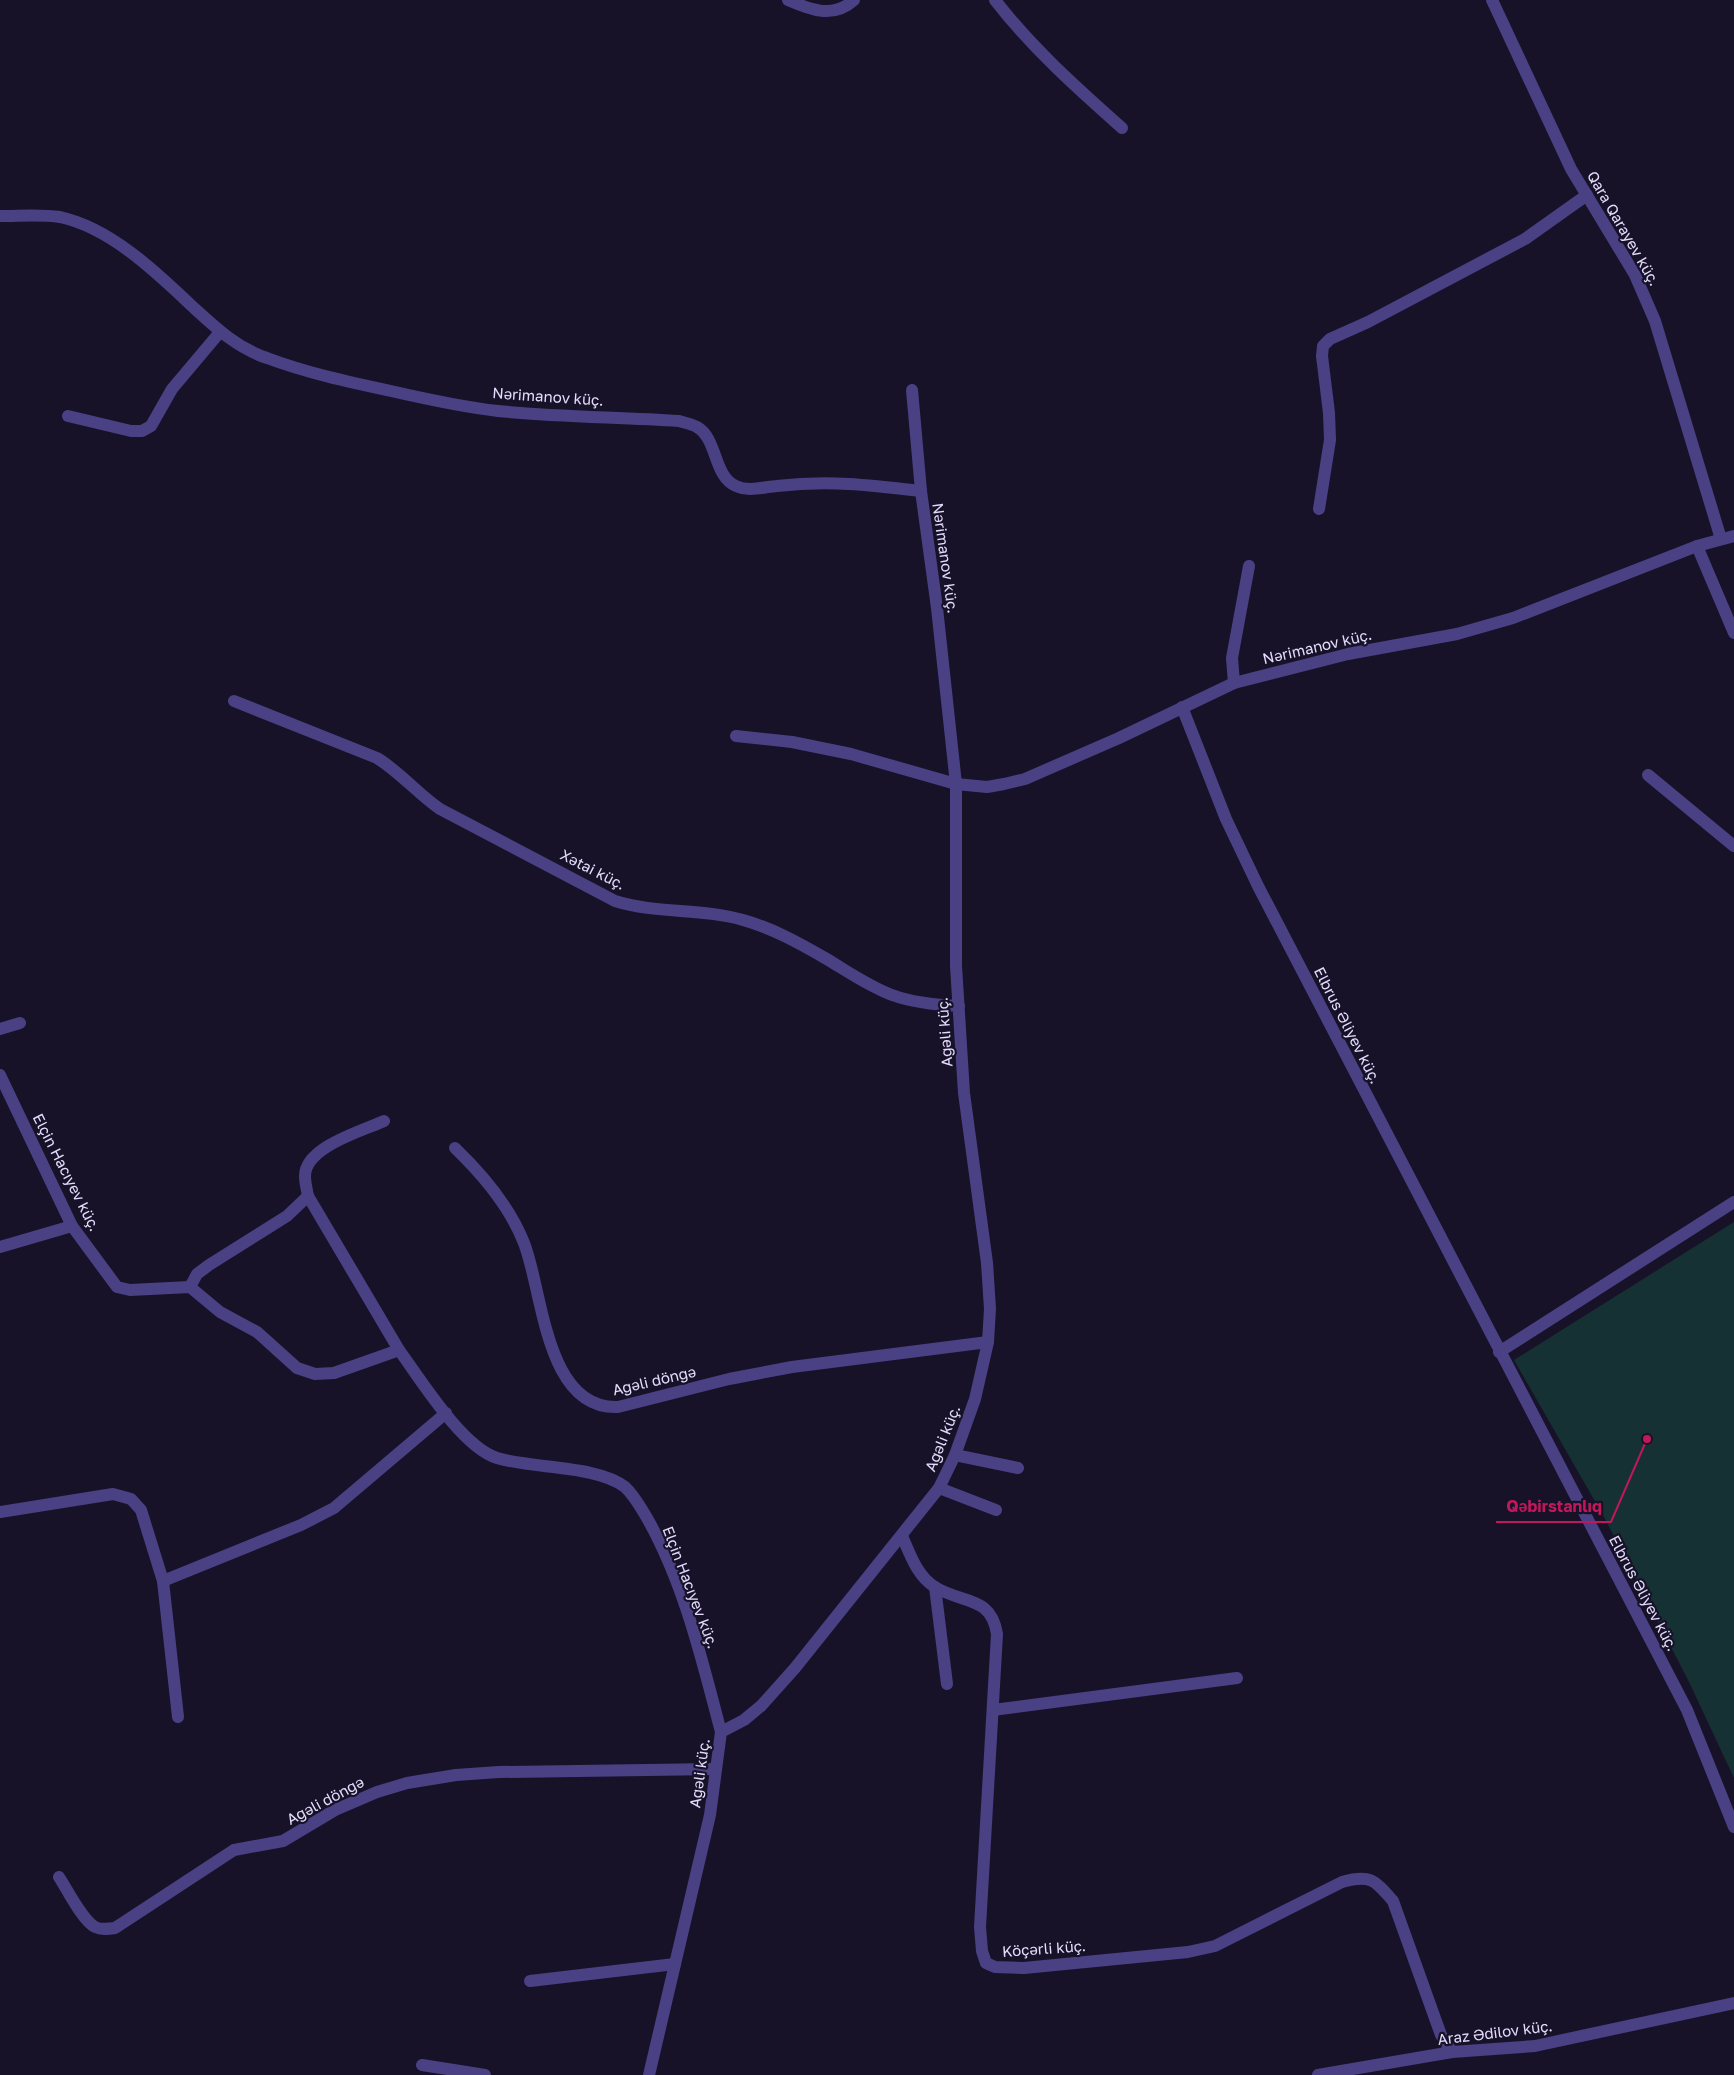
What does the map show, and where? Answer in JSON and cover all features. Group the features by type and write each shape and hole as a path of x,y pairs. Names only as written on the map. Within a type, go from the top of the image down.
{"street":[{"path":"788,0 800,6 827,12 845,8 854,0"},
{"path":"995,0 1042,54 1122,128"},
{"name":"Qara Qarayev küç.","path":"1492,0 1567,161 1635,274 1655,322 1675,382 1721,539"},
{"path":"1320,509 1330,440 1329,413 1322,356 1323,346 1330,339 1368,322 1525,239 1587,196"},
{"name":"Nərimanov küç.","path":"0,216 61,218 90,228 122,246 155,271 220,332 243,348 266,358 336,379 438,401 498,411 679,421 697,426 705,434 722,472 733,485 744,490 805,483 844,482 921,492 937,608 956,784 987,787 1025,779 1234,683 1348,654 1457,634 1513,618 1697,546 1734,536"},
{"path":"68,416 131,431 142,431 151,426 172,389 220,332"},
{"path":"912,390 921,492"},
{"path":"1697,546 1734,633"},
{"path":"1234,683 1232,658 1249,566"},
{"name":"Xətai küç.","path":"234,701 377,758 440,809 615,901 635,907 741,920 775,931 861,980 892,995 924,1004 959,1006"},
{"name":"Elbrus Əliyev küç.","path":"1182,708 1226,819 1258,886 1687,1710 1734,1827"},
{"path":"736,736 792,742 851,754 956,784"},
{"path":"1648,775 1734,846"},
{"name":"Ağəli küç.","path":"649,2075 710,1815 721,1732 744,1720 761,1706 795,1668 902,1536 938,1488 955,1455 975,1399 988,1342 990,1309 987,1263 969,1141 956,966 956,784"},
{"path":"0,1029 20,1022"},
{"name":"Elçin Hacıyev küç.","path":"0,1075 72,1226 117,1287 130,1290 190,1287"},
{"path":"384,1121 321,1149 309,1162 305,1175 308,1196 287,1216 197,1274 190,1287 220,1312 257,1332 297,1368 315,1374 334,1373 398,1350"},
{"name":"Ağəli döngə","path":"454,1148 474,1167 507,1211 523,1241 533,1270 540,1309 554,1354 571,1386 585,1400 606,1408 618,1407 729,1379 792,1367 988,1342"},
{"name":"Elçin Hacıyev küç.","path":"308,1196 398,1350 446,1414 473,1445 496,1458 609,1478 626,1488 638,1503 656,1535 673,1577 707,1678 721,1732"},
{"path":"1499,1352 1734,1202"},
{"path":"0,1247 72,1226"},
{"path":"162,1582 301,1526 334,1508 446,1414"},
{"path":"955,1455 1018,1468"},
{"path":"938,1488 996,1510"},
{"path":"0,1512 113,1494 131,1499 141,1510 162,1582 178,1717"},
{"name":"Köçərli küç.","path":"902,1536 921,1576 935,1587 986,1608 995,1620 997,1634 980,1927 982,1950 986,1963 995,1967 1024,1968 1188,1952 1215,1946 1342,1882 1360,1877 1378,1883 1393,1901 1440,2035 1452,2052"},
{"path":"935,1587 947,1684"},
{"path":"993,1710 1237,1678"},
{"name":"Ağəli döngə","path":"59,1877 86,1919 94,1927 103,1929 115,1928 234,1850 283,1841 336,1810 377,1792 400,1785 456,1775 499,1772 716,1768"},
{"path":"530,1981 675,1964"},
{"name":"Araz Ədilov küç.","path":"1318,2075 1452,2052 1535,2046 1734,2003"},
{"path":"422,2065 486,2075"}],"green space":[{"path":"1734,1222 1734,1778 1689,1682 1604,1517 1514,1360"}],"place":[{"name":"Qəbirstanlıq","path":"1647,1439"}]}
